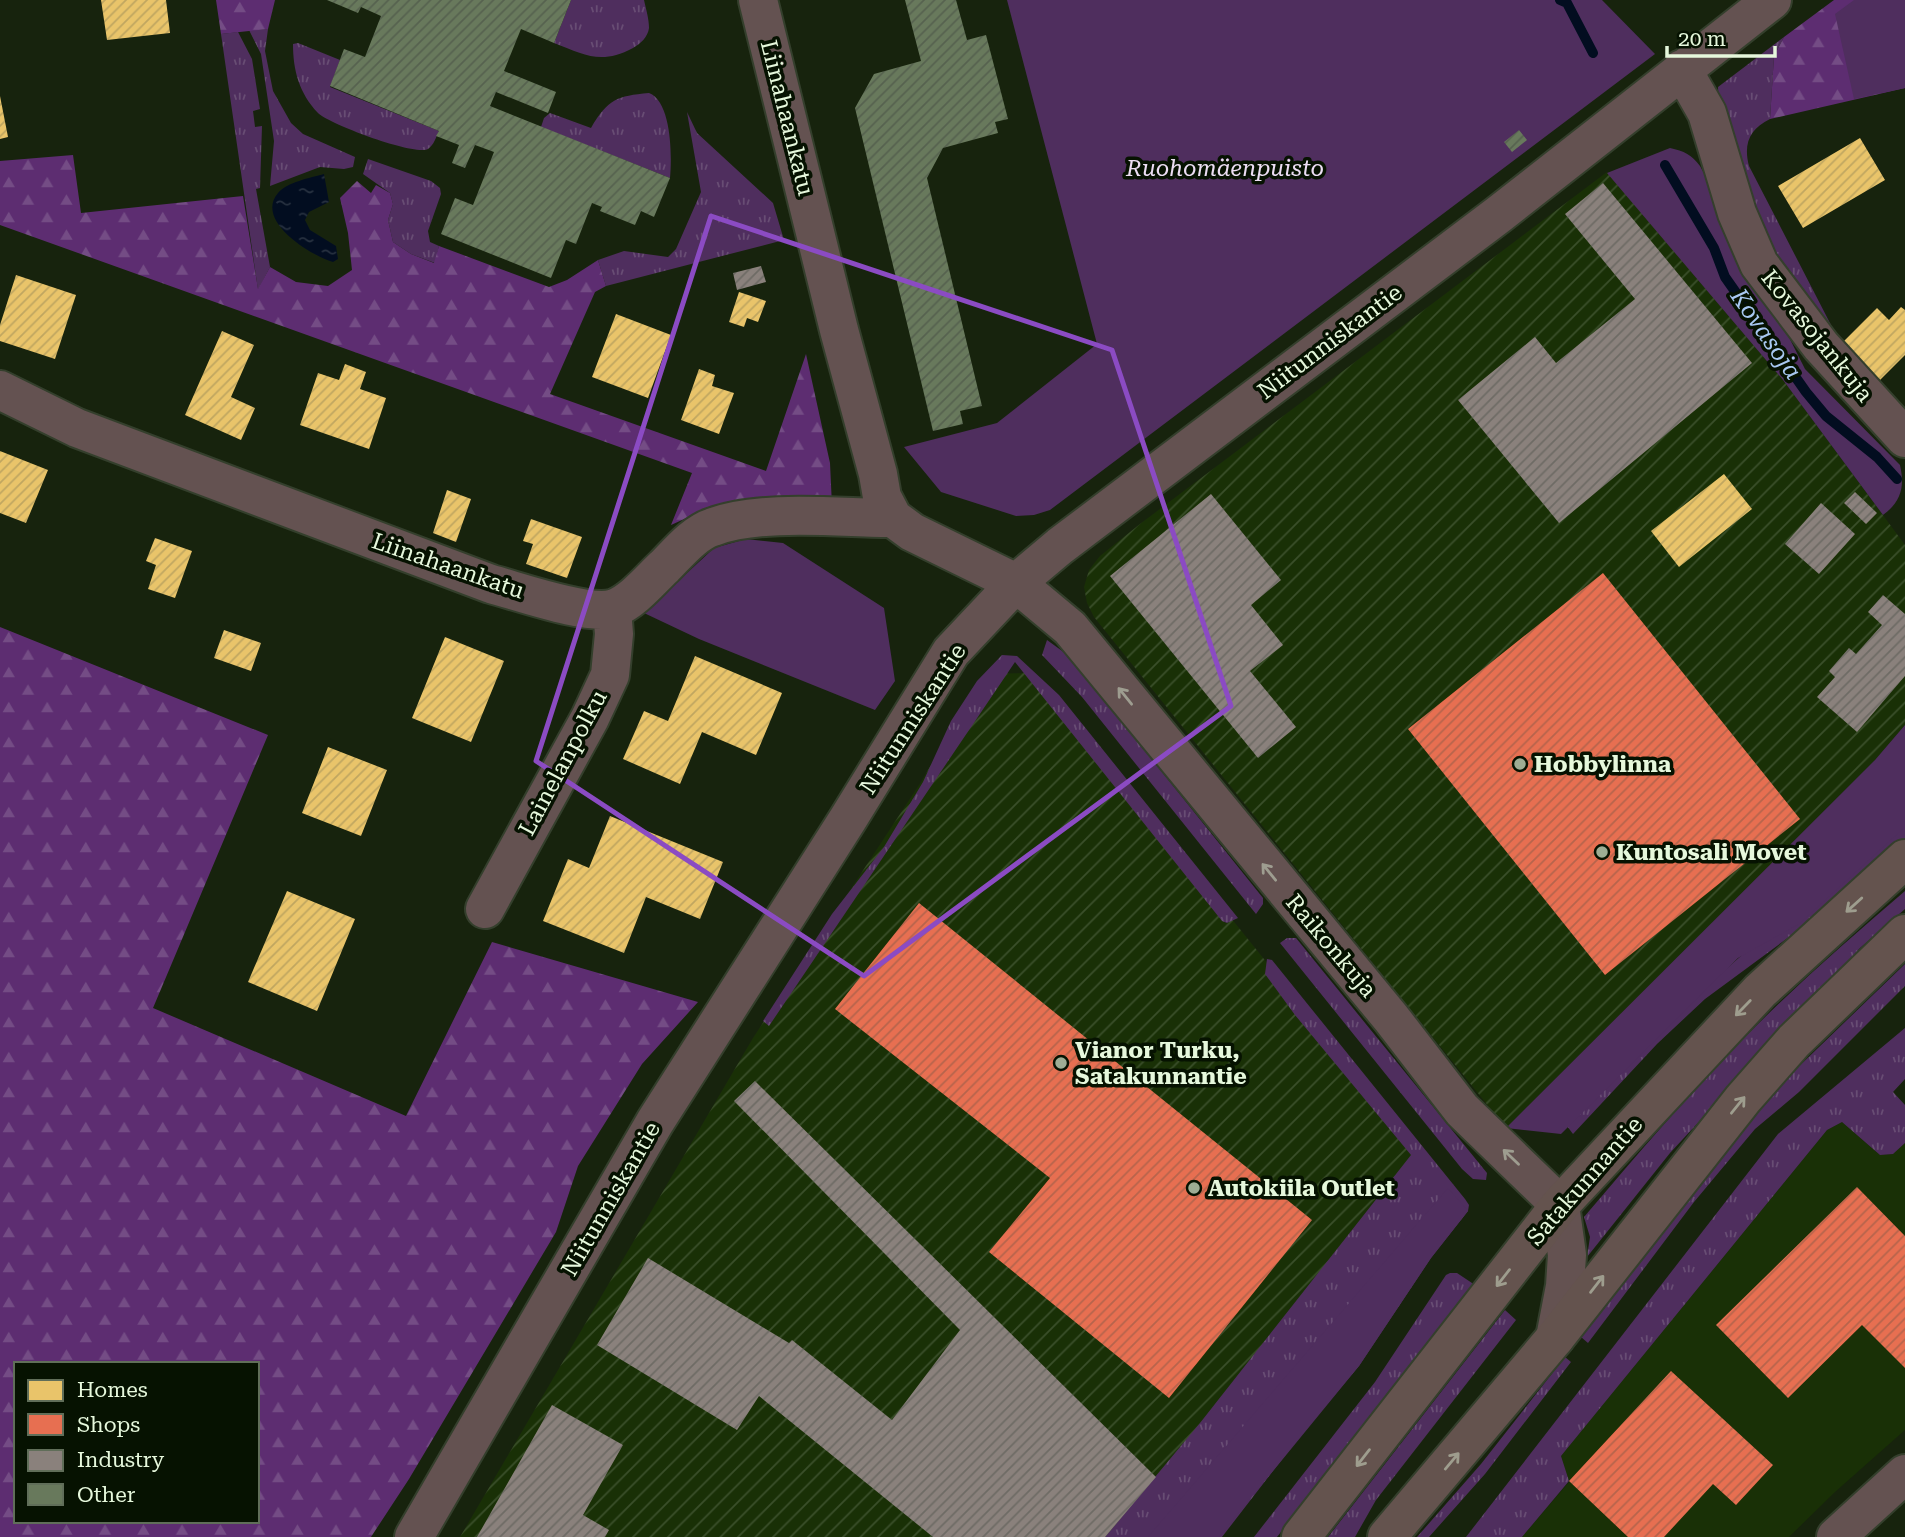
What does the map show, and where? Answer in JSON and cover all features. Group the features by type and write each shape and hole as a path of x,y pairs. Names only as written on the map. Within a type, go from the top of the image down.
{"main road":[{"name":"Satakunnantie","path":"1301,1537 1560,1205 1760,991 1905,859"},
{"path":"1387,1537 1555,1338 1743,1099 1794,1041 1905,934"}],"street":[{"name":"Liinahaankatu","path":"758,0 882,497 893,518"},
{"name":"Niitunniskantie","path":"414,1537 655,1122 841,831 951,652 1016,583 1060,546 1498,215 1772,0"},
{"name":"Kovasojankuja","path":"1682,69 1707,113 1737,213 1759,264 1821,346 1905,438"},
{"name":"Liinahaankatu","path":"0,390 77,428 491,584 562,604 612,609"},
{"path":"612,609 628,601 688,544 709,528 729,522 768,517 893,518 912,532 1016,583"},
{"name":"Raikonkuja","path":"1016,583 1070,628 1391,1018 1462,1110 1560,1205"},
{"name":"Lainelanpolku","path":"485,909 590,718 610,674 614,634 612,609"},
{"path":"1555,1338 1565,1286 1567,1255 1560,1205"},
{"path":"1836,1537 1905,1474"}],"highlighted area":[{"path":"711,216 1112,350 1231,706 864,976 536,761"}],"shaded area":[{"path":"1607,172 1783,380 1905,545 1905,725 1875,760 1506,1128 1094,617 1087,603 1084,587 1089,570 1100,556 1140,524"},
{"path":"1034,673 1448,1188 1148,1537 460,1537 753,1038 921,782 984,674"},
{"path":"1842,1122 1880,1155 1893,1154 1905,1143 1905,1430 1789,1537 1522,1537 1569,1482 1561,1456 1827,1130"}],"green space":[{"path":"216,0 275,0 268,29 221,34"},
{"path":"571,0 644,0 649,25 647,34 633,48 602,57 584,54 554,43"},
{"name":"Ruohomäenpuisto","path":"1007,0 1602,0 1655,54 1050,510 1034,515 1016,516 941,492 904,447 997,423 1097,344"},
{"path":"1834,0 1905,0 1905,88 1770,119 1774,56 1784,37"},
{"path":"1854,0 1905,0 1905,88 1854,99 1835,14"},
{"path":"268,29 265,51 273,91 291,123 303,134 355,157 353,167 320,167 270,186 274,141 261,54 249,30"},
{"path":"238,32 252,59 260,109 253,111 255,127 262,126 260,188 256,189 270,267 258,290 221,34"},
{"path":"1784,37 1774,56 1770,119 1753,132 1748,144 1747,158 1831,325 1818,324 1776,268 1719,109 1718,87"},
{"path":"298,43 340,60 330,87 439,131 432,145 428,149 420,150 390,144 338,124 318,113 298,81 293,44"},
{"path":"649,93 657,98 666,118 671,157 670,178 541,127 544,118 550,113 591,128 614,101"},
{"path":"687,112 697,133 773,203 784,240 606,286 598,260 624,251 668,257 676,249 701,192"},
{"path":"1670,148 1687,154 1700,166 1805,369 1900,465 1902,487 1898,499 1883,515 1783,380 1607,173"},
{"path":"73,155 81,213 243,196 258,289 270,267 296,282 328,286 352,270 348,233 340,198 357,181 371,193 376,185 390,193 393,204 388,220 393,242 411,254 434,263 439,246 549,287 567,280 598,260 606,286 595,292 550,394 766,471 806,354 830,463 832,506 713,506 671,525 692,473 0,225 0,161"},
{"path":"368,159 431,181 440,188 441,194 428,231 430,242 439,246 435,263 411,254 393,242 388,220 393,204 390,193 363,174"},
{"path":"746,539 783,543 884,608 895,681 875,710 699,639 644,613 714,548"},
{"path":"0,627 268,735 153,1008 406,1116 492,942 698,1002 642,1064 578,1166 556,1232 409,1479 371,1537 0,1537"},
{"path":"1047,640 1069,656 1263,898 1263,904 1256,914 1082,697 1042,655"},
{"path":"1002,655 1017,656 1059,695 1238,918 1227,923 1222,921 1015,662 769,1026 763,1021 832,914 884,847 923,782 951,721 977,681"},
{"path":"1905,725 1905,827 1799,924 1738,958 1561,1134 1506,1128 1875,760"},
{"path":"1905,814 1905,838 1789,937 1705,999 1657,1044 1573,1134 1567,1126 1647,1039"},
{"path":"1905,891 1905,909 1860,948 1670,1153 1587,1257 1590,1237 1584,1217 1643,1149 1763,1019"},
{"path":"1287,938 1296,938 1487,1173 1486,1180 1473,1179 1462,1169 1280,943"},
{"path":"1267,959 1272,960 1465,1199 1469,1205 1468,1211 1431,1258 1359,1366 1300,1436 1222,1537 1105,1537 1200,1423 1411,1155 1295,1015 1265,974"},
{"path":"1905,964 1905,986 1799,1092 1755,1129 1694,1202 1588,1343 1581,1337 1745,1124 1790,1075"},
{"path":"1905,1028 1905,1079 1893,1092 1905,1105 1905,1143 1893,1154 1880,1155 1842,1122 1827,1130 1561,1456 1569,1481 1522,1537 1466,1537 1778,1134"},
{"path":"1448,1188 1468,1211 1431,1258 1359,1366 1219,1537 1148,1537"},
{"path":"1457,1273 1475,1285 1277,1537 1254,1537 1375,1382 1446,1275"},
{"path":"1505,1310 1516,1320 1376,1500 1355,1537 1328,1537"},
{"path":"1565,1357 1571,1362 1485,1474 1429,1537 1417,1537 1481,1464"}],"water":[{"path":"324,174 329,202 309,212 305,220 310,230 336,246 338,259 333,262 300,245 279,226 274,215 273,204 282,189"}],"building: Homes":[{"path":"101,0 166,0 170,33 107,40"},
{"path":"0,96 8,137 0,139"},
{"path":"1860,138 1885,180 1803,228 1778,186"},
{"path":"16,275 76,295 55,359 0,341 0,325"},
{"path":"739,292 766,301 758,322 747,318 744,327 729,322"},
{"path":"1901,307 1905,310 1905,355 1880,380 1842,343 1877,308 1889,320"},
{"path":"616,314 671,335 648,398 592,377"},
{"path":"222,331 254,345 231,397 255,408 241,440 185,415"},
{"path":"345,364 366,372 360,389 386,398 369,449 300,425 318,373 339,380"},
{"path":"699,369 715,375 712,386 734,393 719,434 681,420"},
{"path":"0,451 48,470 26,523 0,513"},
{"path":"1724,474 1752,509 1679,567 1651,531"},
{"path":"447,490 471,499 456,542 433,533"},
{"path":"531,519 582,537 567,578 526,564 533,544 523,541"},
{"path":"155,538 192,551 175,598 148,589 156,565 146,561"},
{"path":"224,630 261,643 251,671 214,658"},
{"path":"445,637 504,661 471,742 412,718"},
{"path":"695,656 782,693 756,755 702,732 680,784 623,759 644,711 668,721"},
{"path":"328,747 387,770 361,836 302,813"},
{"path":"610,816 723,862 700,919 646,897 624,953 543,921 568,859 589,868"},
{"path":"287,891 355,919 317,1011 248,982"}],"building: Shops":[{"path":"1603,573 1800,819 1605,975 1408,729"},
{"path":"919,903 1312,1220 1169,1398 989,1252 1050,1178 835,1009"},
{"path":"1857,1187 1905,1236 1905,1368 1862,1325 1788,1398 1716,1325"},
{"path":"1671,1371 1773,1465 1736,1505 1713,1484 1664,1537 1628,1537 1569,1481"}],"building: Industry":[{"path":"1603,183 1752,363 1559,523 1458,400 1535,337 1556,363 1635,299 1565,214"},
{"path":"761,266 766,282 737,290 733,273"},
{"path":"1855,492 1877,513 1866,524 1844,503"},
{"path":"1211,494 1281,580 1251,605 1283,645 1250,671 1296,727 1258,758 1110,576"},
{"path":"1821,503 1855,534 1819,574 1785,544"},
{"path":"1883,595 1905,614 1905,676 1857,732 1817,697 1835,677 1829,671 1849,648 1856,654 1882,625 1868,612"},
{"path":"755,1081 1156,1477 1105,1537 933,1537 759,1396 737,1430 597,1345 648,1258 789,1343 792,1340 892,1420 960,1330 734,1101"},
{"path":"552,1405 623,1445 583,1515 609,1530 605,1537 477,1537"}],"building: Other":[{"path":"327,0 571,0 554,43 521,29 504,71 556,92 548,113 496,92 490,106 670,178 654,217 641,211 635,225 600,211 602,207 592,203 576,244 566,240 551,278 441,234 455,198 473,205 494,152 475,145 465,168 452,163 459,145 436,136 439,131 330,86 344,49 365,57 381,16 361,7 358,13"},
{"path":"905,0 956,0 967,40 986,35 1008,119 995,122 998,133 943,148 927,178 982,406 960,411 963,424 933,431 855,108 874,74 921,61"},
{"path":"1519,130 1527,140 1512,152 1504,142"}],"waterway":[{"name":"Kovasoja","path":"1560,0 1567,3 1593,53"},
{"name":"Kovasoja","path":"1665,165 1714,248 1725,277 1806,392 1826,416 1877,457 1897,479"}],"place":[{"name":"Hobbylinna","path":"1520,764"},
{"name":"Kuntosali Movet","path":"1602,852"},
{"name":"Vianor Turku, Satakunnantie","path":"1061,1063"},
{"name":"Autokiila Outlet","path":"1194,1188"}]}
